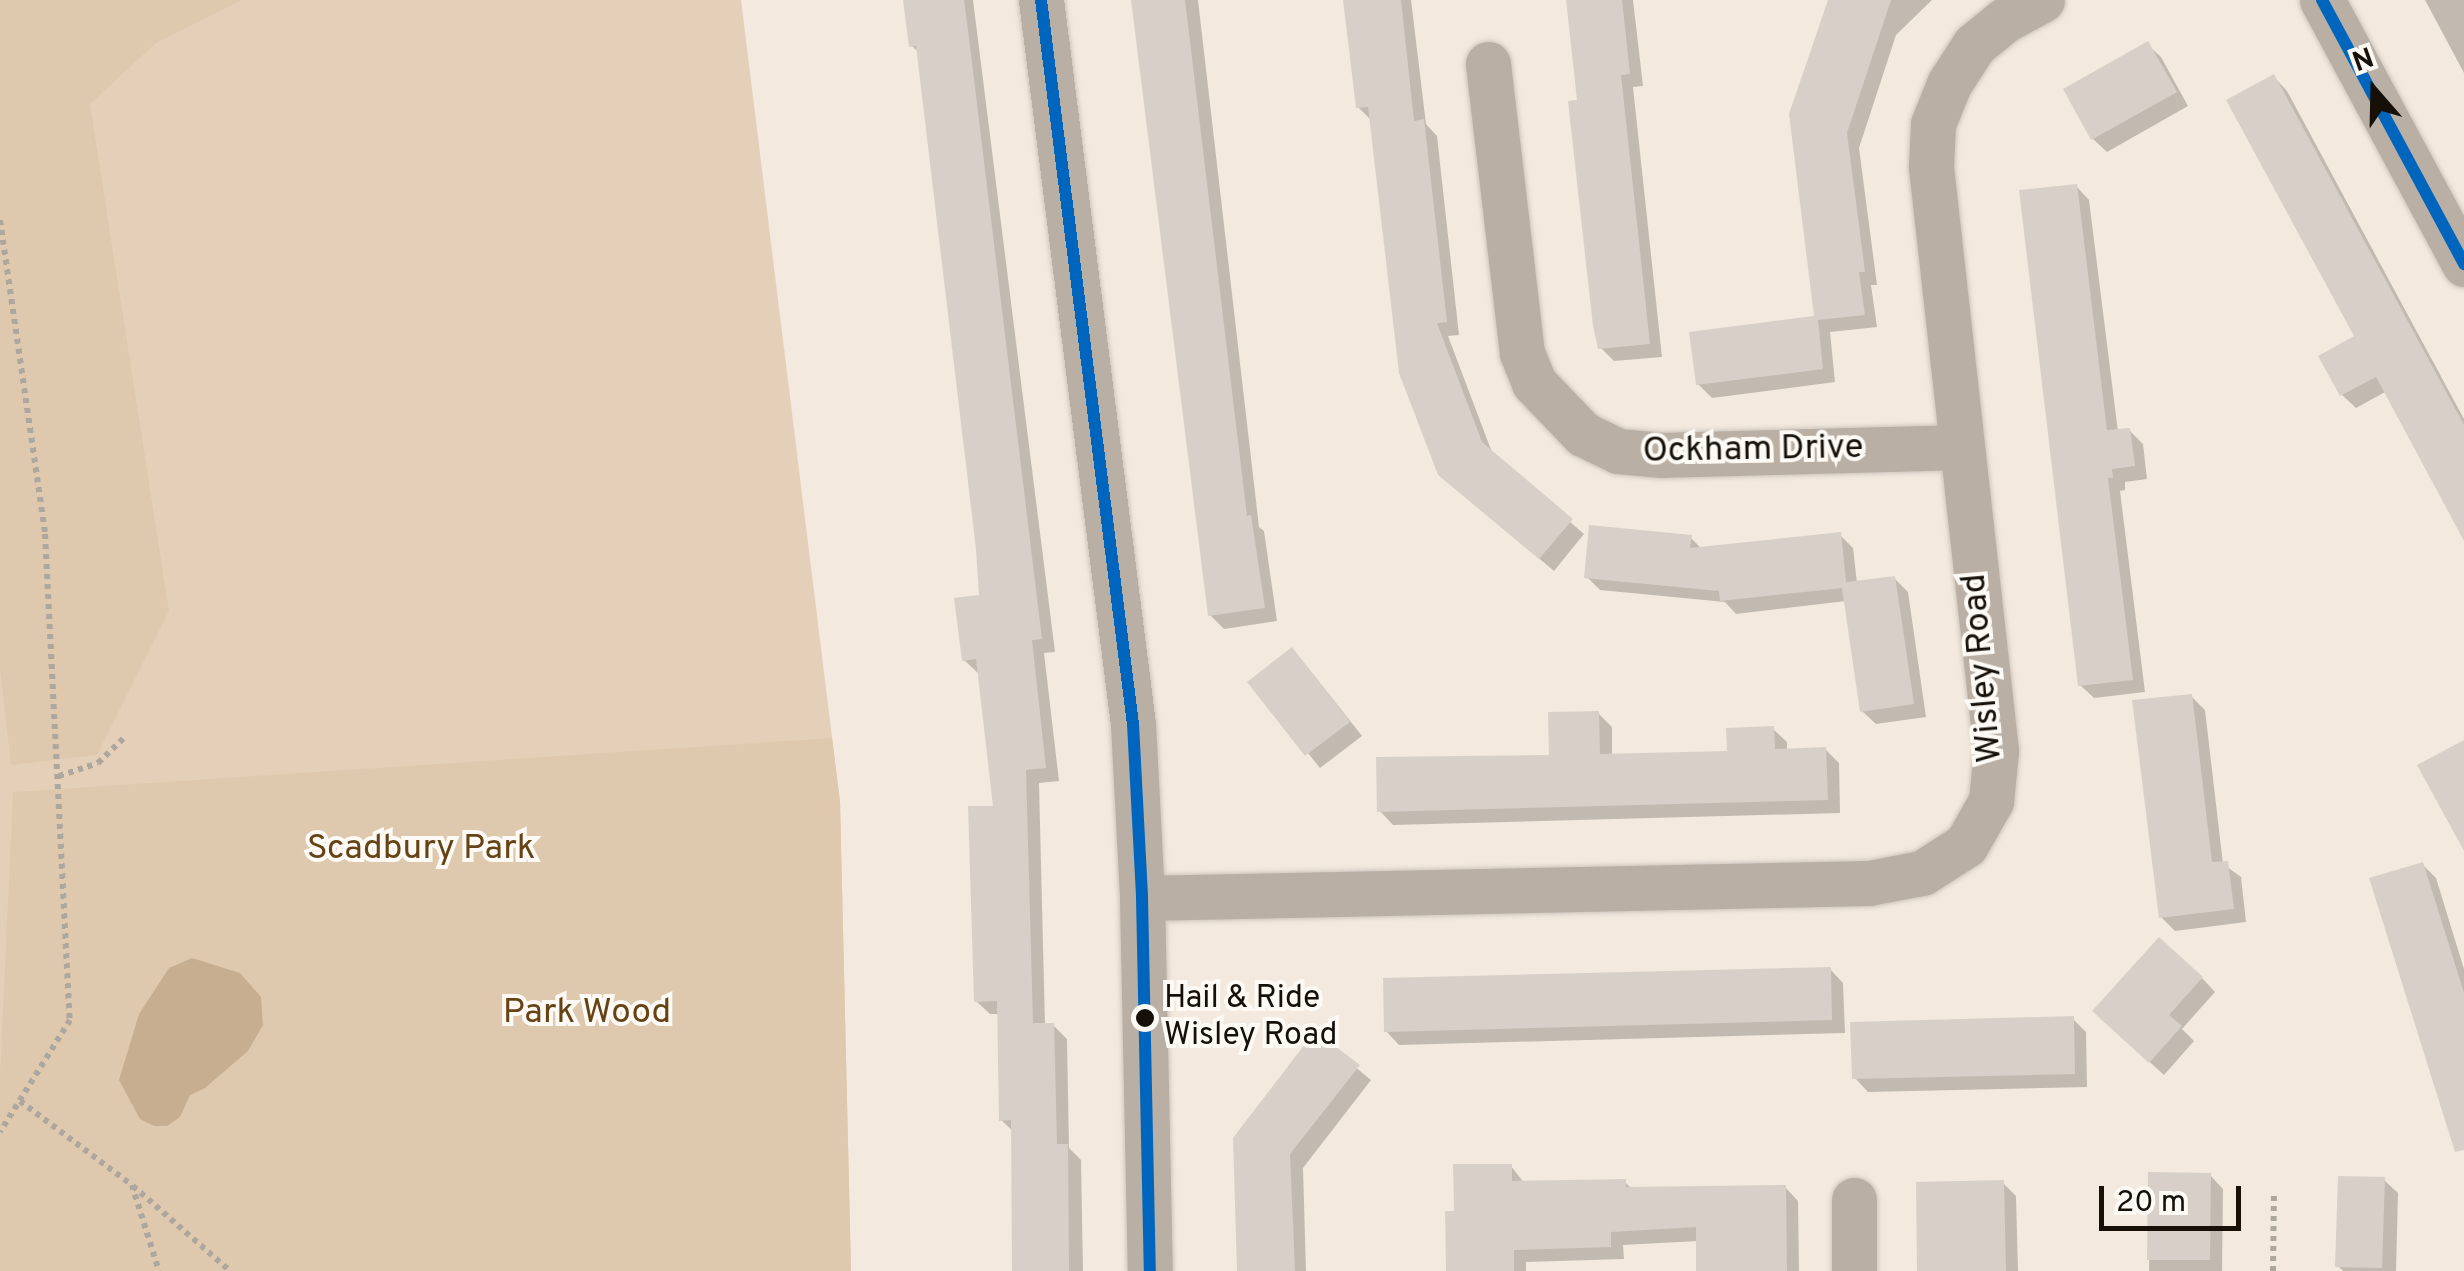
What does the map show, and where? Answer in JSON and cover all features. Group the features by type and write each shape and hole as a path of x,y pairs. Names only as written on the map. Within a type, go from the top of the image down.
{"street":[{"path":"1042,0 1133,724 1142,898 1150,1271"},
{"name":"Wisley Road","path":"1142,898 1869,884 1922,873 1966,846 1990,802 1996,751 1930,167 1933,124 1948,84 1974,45 2004,20 2042,0"},
{"path":"2322,0 2464,264"},
{"name":"Ockham Drive","path":"1488,64 1522,353 1534,383 1583,434 1618,451 1662,456 1961,447"},
{"path":"1854,1200 1854,1271"}],"path":[{"path":"0,220 45,534 70,1020 0,1132"},
{"path":"58,776 98,763 126,736"},
{"path":"20,1101 132,1185 230,1271"},
{"path":"132,1185 160,1271"},
{"path":"2273,1271 2274,1192"}],"green space":[{"name":"Scadbury Park","path":"0,0 741,0 840,802 851,1271 0,1271"},
{"path":"0,0 242,0 156,43 90,104 169,611 97,755 11,765 0,669"},
{"name":"Park Wood","path":"832,738 840,802 851,1271 0,1271 0,1075 13,792"}],"shaded area":[{"path":"192,958 240,973 261,997 263,1025 248,1051 205,1088 190,1095 180,1117 167,1126 154,1126 140,1119 119,1080 139,1014 169,968"}],"building":[{"path":"903,0 964,0 969,38 1042,639 1032,640 1046,768 1026,770 1033,1023 1054,1023 1057,1144 1068,1144 1069,1271 1012,1271 1011,1120 999,1121 997,1001 974,1002 968,806 993,806 976,659 962,661 954,598 979,595 976,549 916,46 909,47"},
{"path":"1131,0 1185,0 1247,516 1251,515 1265,608 1208,616"},
{"path":"1343,0 1401,0 1414,121 1424,119 1447,322 1437,323 1482,442 1573,519 1539,559 1438,475 1399,373 1368,107 1356,108"},
{"path":"1566,0 1622,0 1630,74 1621,75 1650,344 1598,349 1568,101 1577,100"},
{"path":"1828,0 1891,0 1847,133 1865,272 1859,272 1865,315 1818,320 1823,369 1696,385 1689,332 1814,316 1789,114"},
{"path":"2148,41 2177,92 2091,140 2063,89"},
{"path":"2274,74 2464,425 2464,541 2376,377 2340,396 2318,356 2354,336 2226,100"},
{"path":"2077,184 2107,430 2130,428 2135,466 2112,469 2113,478 2108,478 2133,680 2078,686 2019,190"},
{"path":"1589,525 1692,535 1690,548 1841,532 1846,582 1895,576 1914,704 1860,712 1842,588 1720,601 1719,591 1584,578"},
{"path":"1292,647 1350,722 1305,756 1247,682"},
{"path":"2192,694 2212,862 2228,861 2234,909 2159,918 2132,700"},
{"path":"1599,711 1600,754 1727,751 1726,728 1774,726 1775,749 1826,747 1828,800 1377,812 1376,757 1549,755 1548,712"},
{"path":"2464,740 2464,851 2417,765"},
{"path":"2423,862 2464,993 2464,1150 2455,1152 2369,878"},
{"path":"2159,937 2203,977 2169,1015 2182,1026 2149,1063 2092,1011"},
{"path":"1831,967 1832,1020 1384,1032 1383,978"},
{"path":"2074,1016 2075,1074 1852,1079 1850,1022"},
{"path":"1315,1031 1360,1065 1290,1154 1295,1271 1237,1271 1233,1138"},
{"path":"1453,1164 1512,1164 1512,1181 1626,1179 1626,1187 1786,1185 1787,1271 1696,1271 1696,1227 1611,1232 1611,1247 1514,1250 1514,1271 1446,1271 1445,1211 1454,1211"},
{"path":"2148,1172 2211,1173 2210,1260 2147,1260"},
{"path":"2338,1176 2385,1177 2382,1268 2335,1267"},
{"path":"2004,1180 2006,1271 1917,1271 1916,1182"}],"transit line":[{"path":"1041,0 1133,724 1142,898 1150,1271"},
{"path":"2322,0 2464,264"}],"place":[{"name":"Hail & Ride Wisley Road","path":"1145,1018"}]}
